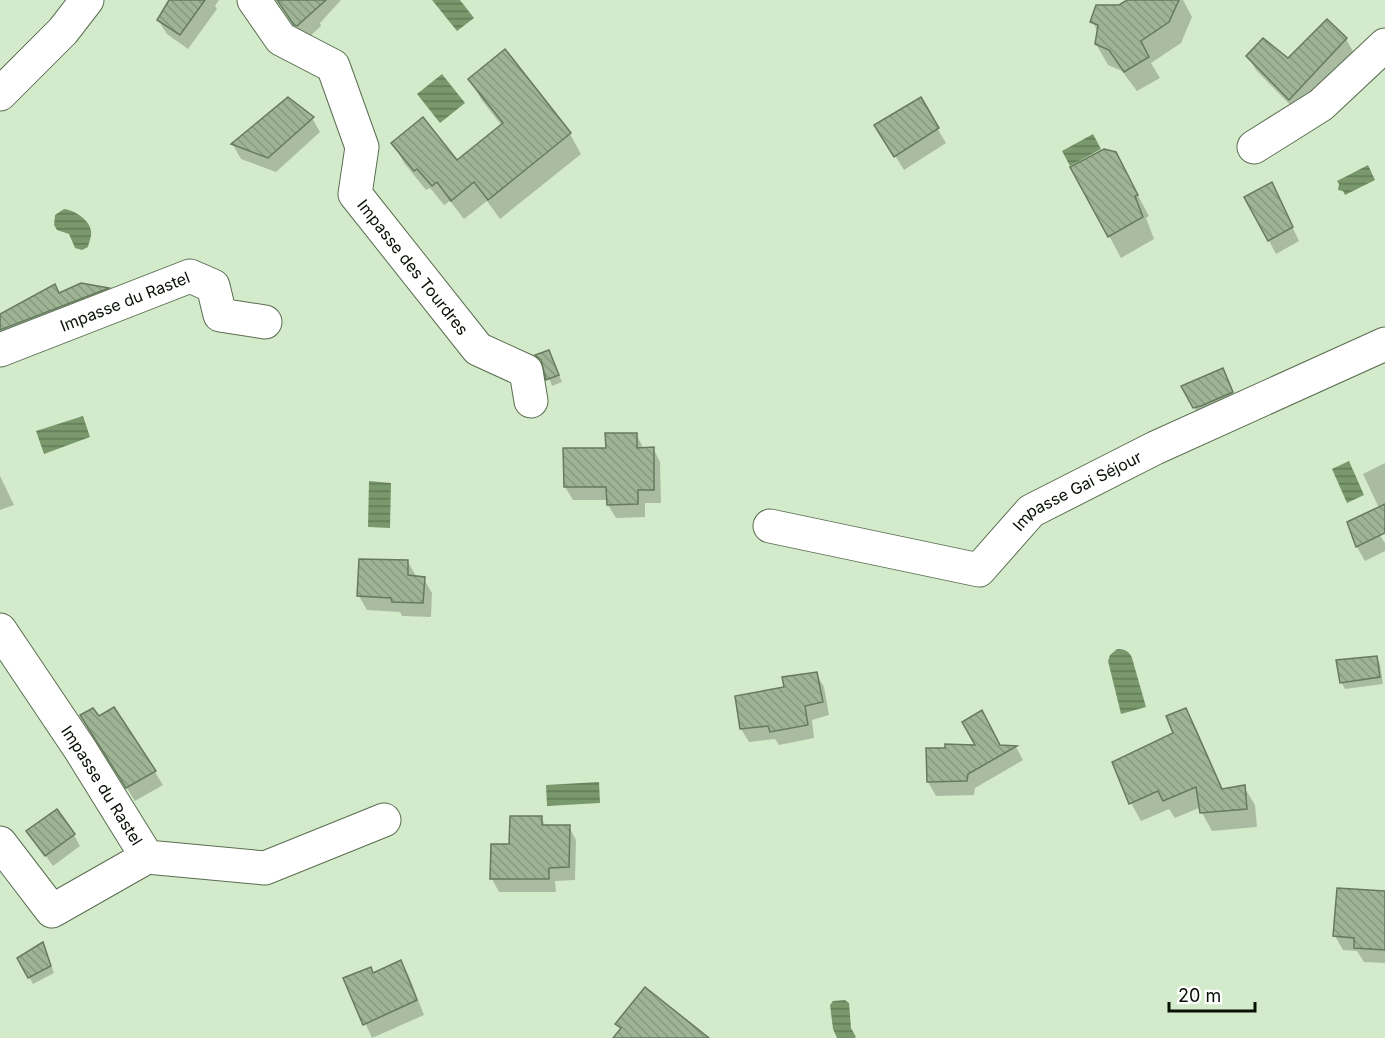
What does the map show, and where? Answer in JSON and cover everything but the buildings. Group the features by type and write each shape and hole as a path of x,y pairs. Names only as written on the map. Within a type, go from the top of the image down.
{"street":[{"path":"0,94 63,32 87,0"},
{"name":"Impasse des Tourdres","path":"254,0 281,39 333,66 362,147 355,194 478,349 526,371 531,401"},
{"path":"1254,147 1321,105 1385,45"},
{"name":"Impasse du Rastel","path":"0,350 190,276 213,286 220,315 265,322"},
{"name":"Impasse Gai Séjour","path":"770,526 980,570 1030,512 1155,448 1385,344"},
{"name":"Impasse du Rastel","path":"0,630 80,749 147,857 265,868 384,820"},
{"path":"0,843 52,911 147,857"}],"shaded area":[{"path":"432,0 460,0 474,18 457,31"},
{"path":"442,74 465,103 440,123 417,94"},
{"path":"1093,134 1101,149 1070,166 1062,151"},
{"path":"1368,165 1375,180 1345,195 1343,191 1338,190 1337,181"},
{"path":"64,209 77,214 88,223 91,237 88,247 82,250 75,248 69,234 57,230 54,225 55,215"},
{"path":"83,416 90,437 44,454 36,431"},
{"path":"1349,461 1364,495 1347,503 1332,469"},
{"path":"369,481 391,483 390,528 368,527"},
{"path":"1117,649 1126,651 1132,658 1146,707 1121,714 1108,661 1110,655"},
{"path":"599,782 600,803 547,806 546,785"},
{"path":"845,1000 849,1003 851,1028 856,1037 854,1038 837,1038 833,1029 830,1005 833,1001"}]}
